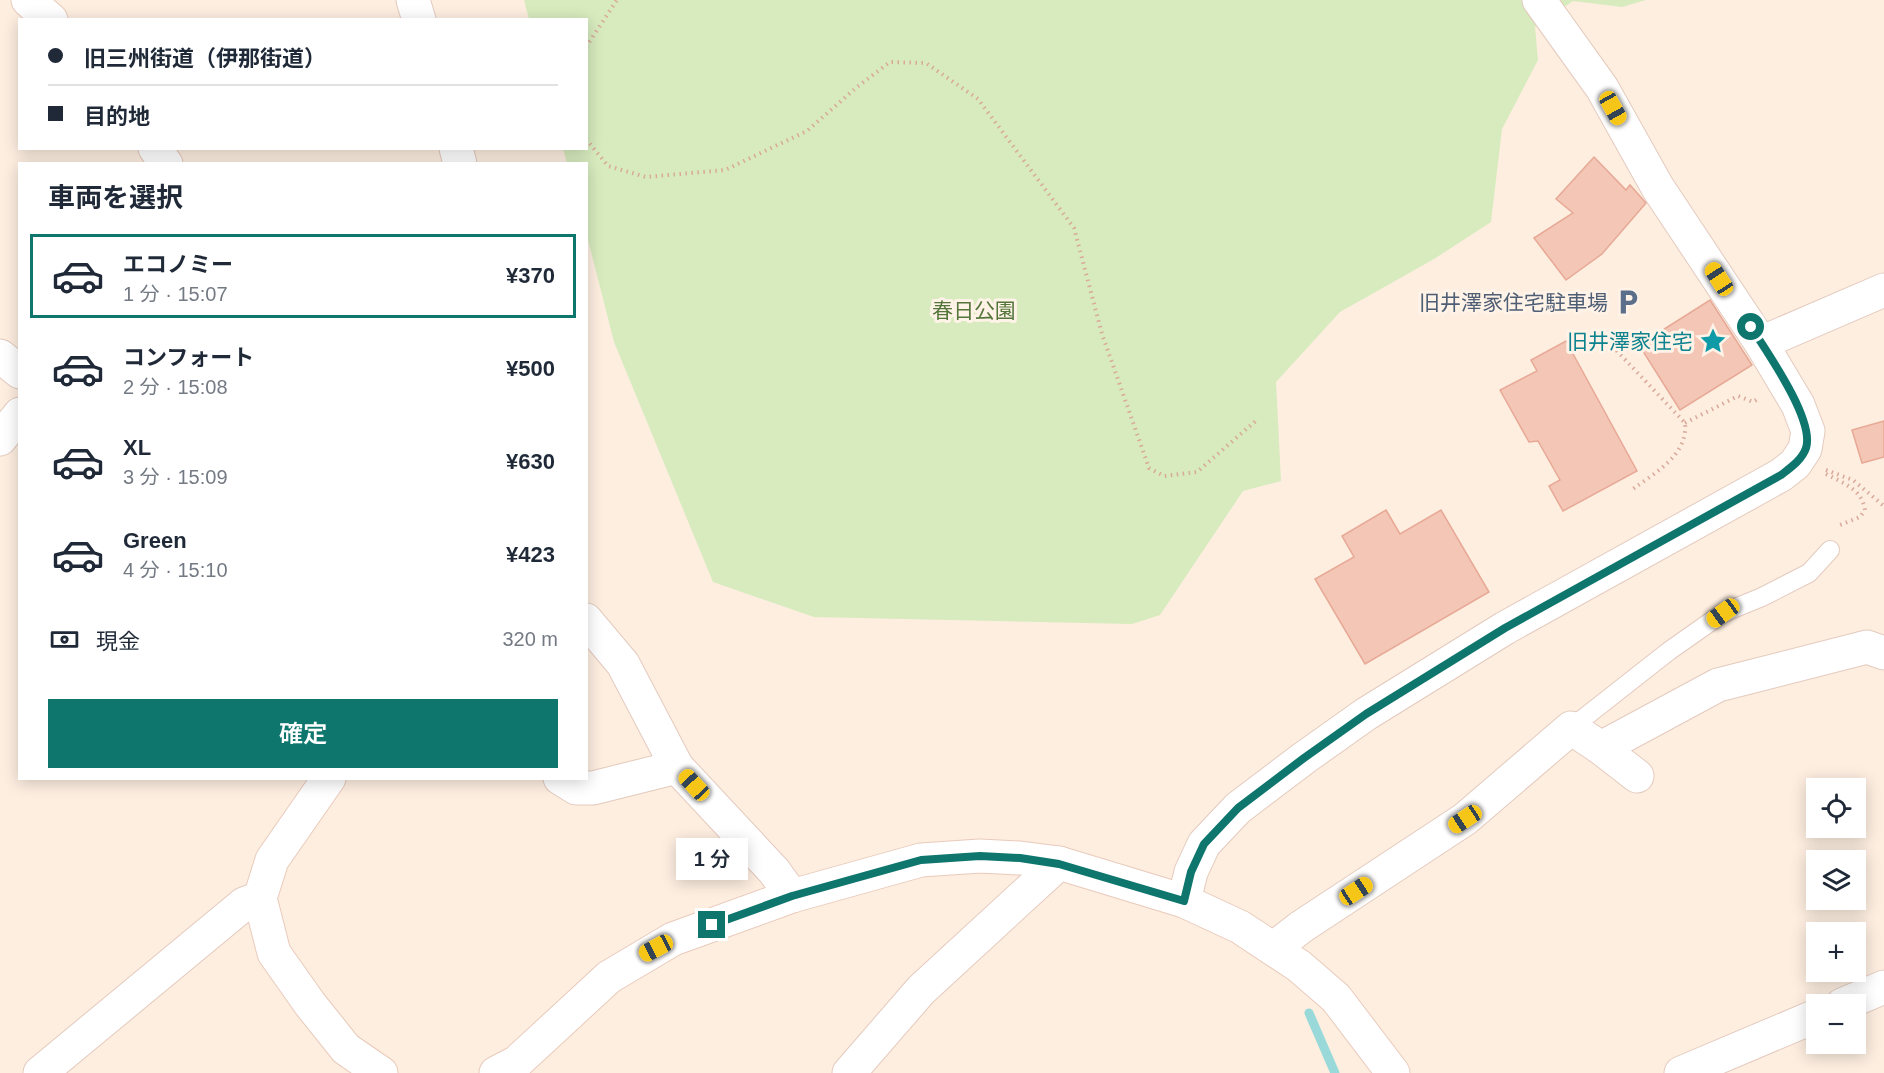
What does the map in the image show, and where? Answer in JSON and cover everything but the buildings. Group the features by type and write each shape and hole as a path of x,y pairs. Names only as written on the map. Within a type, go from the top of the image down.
{"street":[{"path":"28,0 49,18"},
{"path":"413,0 418,18"},
{"path":"1184,901 1191,872 1204,844 1238,808 1366,714 1505,628 1781,475 1806,465 1805,448 1808,431 1798,405 1786,384 1658,188 1602,87 1539,0"},
{"path":"1761,343 1884,290"},
{"path":"0,356 18,370"},
{"path":"0,439 18,416"},
{"path":"588,622 623,664 677,768 774,871 792,896"},
{"path":"1601,748 1718,685 1867,647 1884,653"},
{"path":"1274,948 1301,927 1465,819 1571,728 1637,776"},
{"path":"563,780 576,788 593,788 677,768"},
{"path":"328,780 272,860 260,898 274,953 346,1049 381,1073"},
{"path":"496,1073 517,1062 609,977 639,957 673,939 792,896 921,860 980,856 1020,858 1059,864 1184,901 1210,911 1274,948 1336,998 1393,1073"},
{"path":"849,1073 921,990 1059,864"},
{"path":"40,1073 244,904 260,898"},
{"path":"1866,995 1884,987"},
{"path":"1681,1073 1806,1020"},
{"path":"54,1073 77,1044"}],"lane":[{"path":"1571,728 1669,651 1723,613 1762,597 1809,573 1830,550"}],"path":[{"path":"588,44 617,0"},
{"path":"588,141 608,166 646,177 725,170 807,131 856,87 890,62 926,63 978,99 1074,228 1102,334 1149,468 1164,476 1197,472 1258,419"},
{"path":"1600,333 1685,423 1686,435 1681,447 1668,463 1633,489"},
{"path":"1685,423 1738,396 1753,402 1786,384"},
{"path":"1806,465 1853,480 1884,506"},
{"path":"1806,465 1856,490 1864,499 1865,510 1860,517 1840,525 1830,550"}],"green space":[{"name":"春日公園","path":"524,0 1646,0 1622,7 1573,1 1535,27 1538,60 1502,129 1491,222 1434,259 1340,312 1276,382 1281,481 1243,491 1160,615 1132,624 814,617 713,582 614,342 588,240 588,162 567,162 563,150 588,150 588,18 529,18"}],"waterway":[{"path":"1309,1013 1335,1073"}],"place":[{"name":"旧井澤家住宅駐車場","path":"1628,302"},
{"name":"旧井澤家住宅","path":"1713,341"}],"route":[{"path":"712,925 792,896 921,860 980,856 1046,861 1125,882 1184,901 1191,872 1204,844 1238,808 1304,758 1366,714 1505,628 1781,475 1795,464 1805,448 1808,431 1798,405 1751,327"}]}
